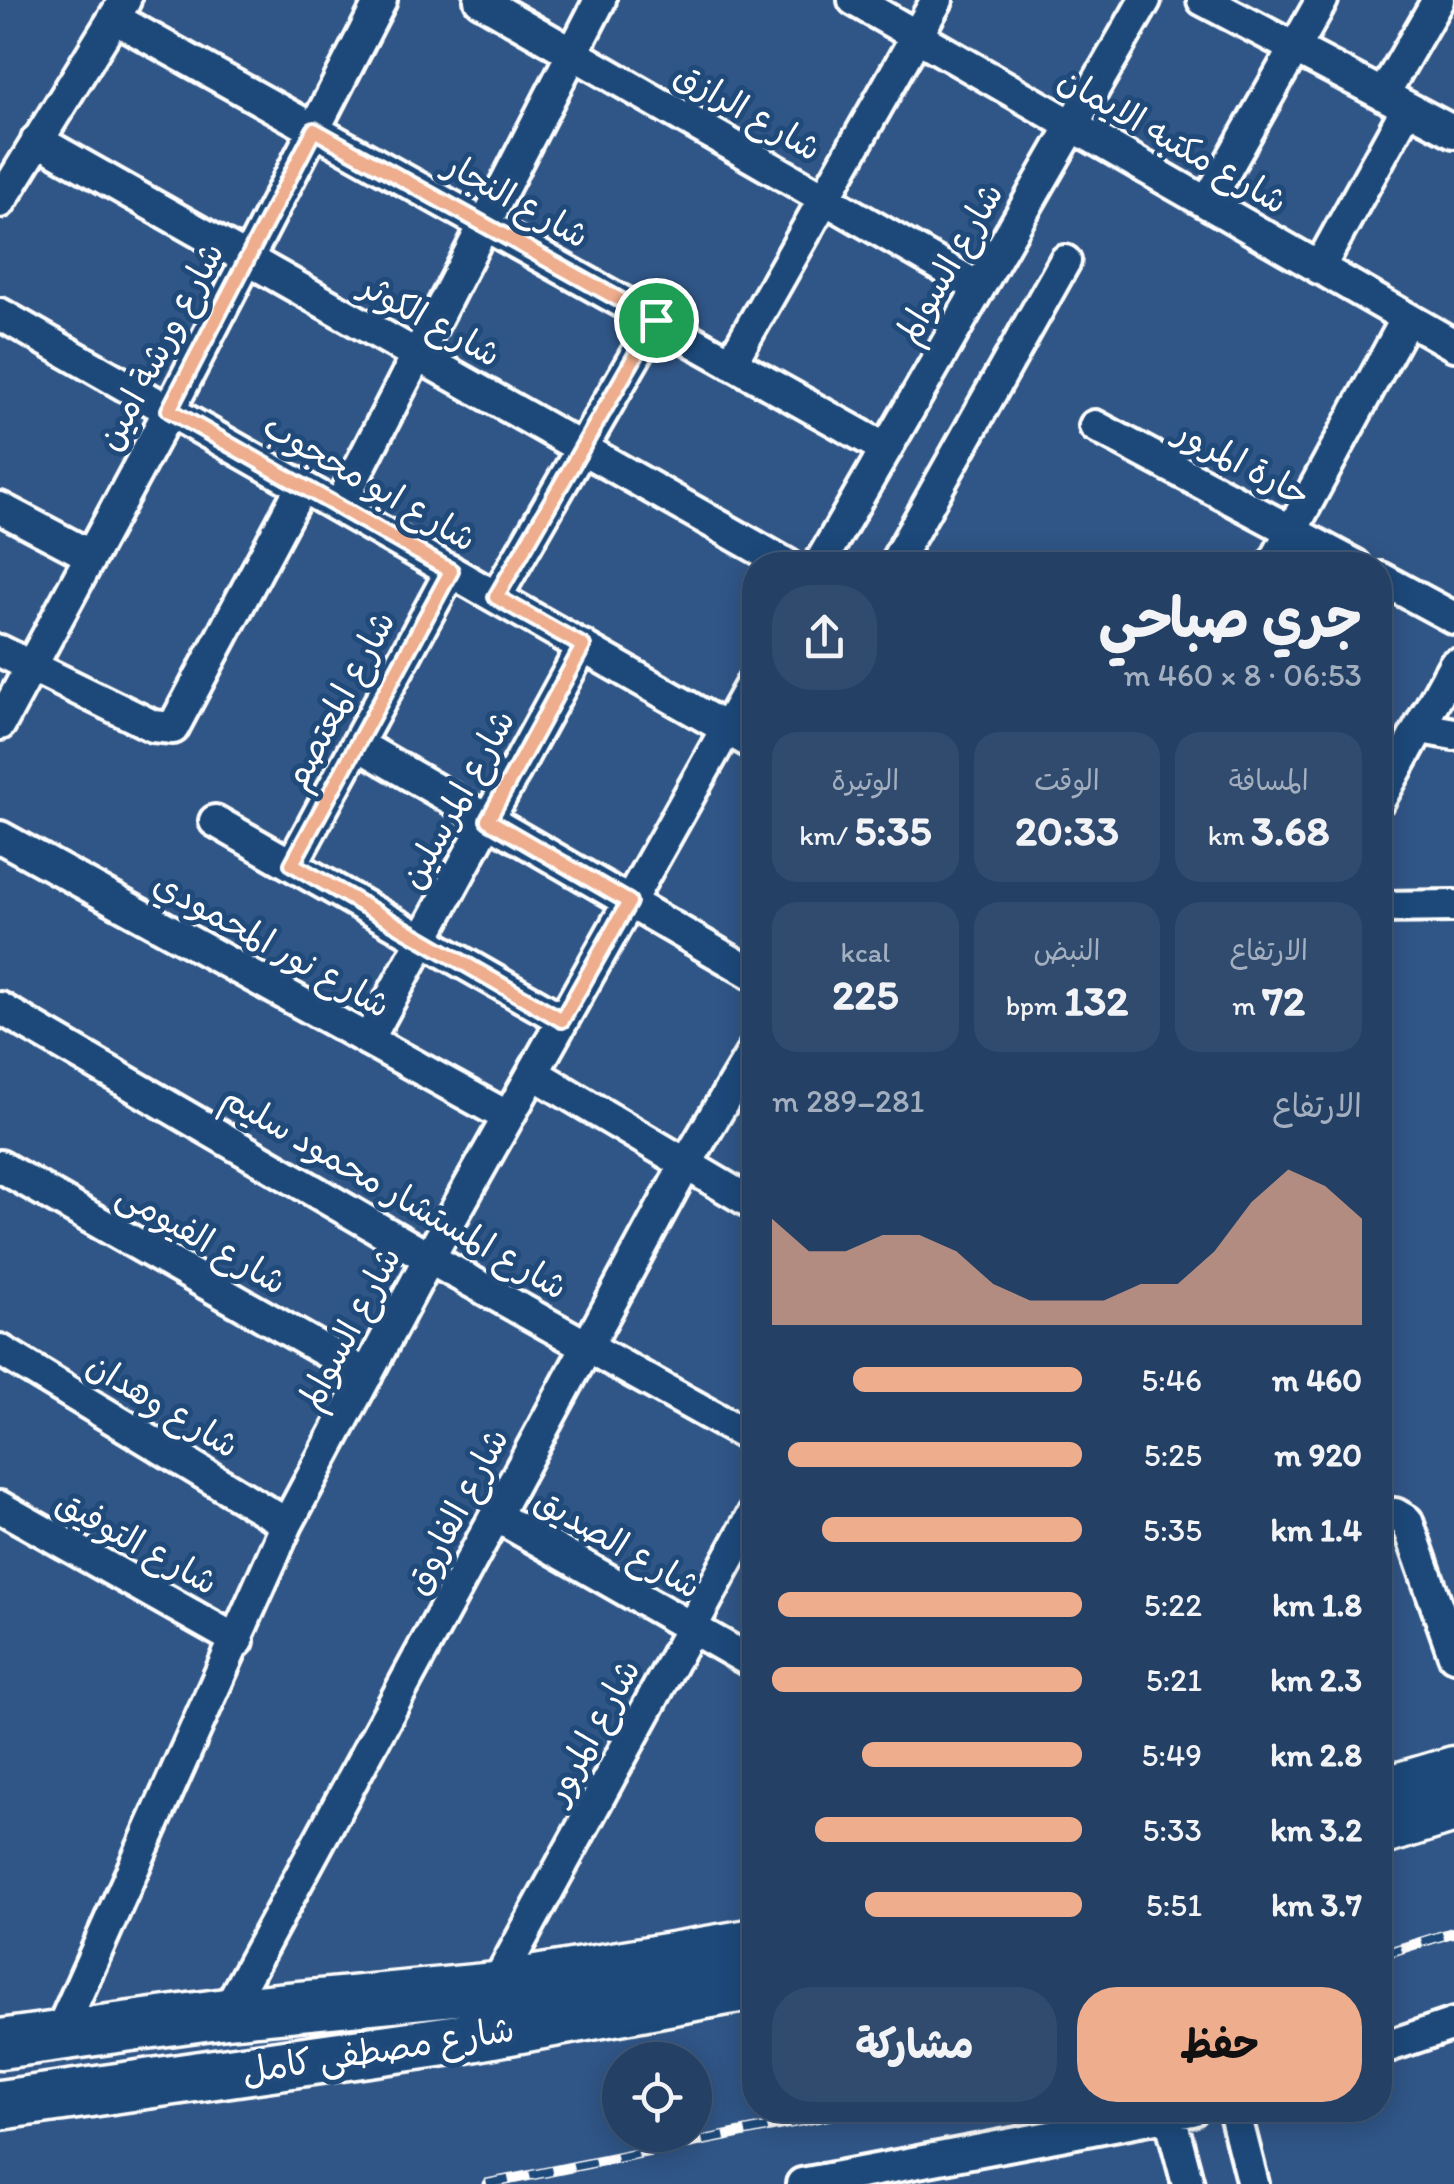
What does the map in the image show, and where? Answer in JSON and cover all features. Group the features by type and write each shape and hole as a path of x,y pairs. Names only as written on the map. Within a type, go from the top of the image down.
{"main road":[{"path":"1392,1789 1454,1771"},
{"path":"1392,1827 1454,1808"},
{"name":"شارع مصطفى كامل","path":"0,2044 226,2013 495,1987 742,1944"},
{"name":"شارع مصطفى كامل","path":"0,2105 466,2038 742,1987"}],"street":[{"name":"شارع ورشة امين","path":"0,724 248,260 381,0"},
{"name":"شارع الرازق","path":"480,0 978,287"},
{"path":"340,508 600,0"},
{"name":"شارع مكتبه الايمان","path":"854,0 1454,346"},
{"path":"732,363 937,0"},
{"name":"شارع السوالم","path":"834,552 884,448 1144,0"},
{"path":"1203,0 1454,132"},
{"path":"1207,203 1322,0"},
{"path":"1319,268 1438,0"},
{"name":"شارع النجار","path":"120,9 314,130 884,448"},
{"path":"0,202 120,9"},
{"name":"شارع الكوثر","path":"37,140 765,552"},
{"path":"901,552 1065,261"},
{"name":"شارع ابو محجوب","path":"0,314 742,737"},
{"path":"1279,552 1407,318"},
{"path":"496,597 656,320"},
{"name":"حارة المرور","path":"1095,426 1331,552"},
{"path":"0,651 168,730 179,723 302,486"},
{"path":"0,508 91,556"},
{"name":"شارع المعتصم","path":"292,864 451,571"},
{"path":"1392,584 1454,618"},
{"name":"شارع المرسلين","path":"368,1040 583,646"},
{"path":"1392,778 1454,665"},
{"name":"شارع السوالم","path":"58,2038 238,1642 287,1524 429,1258 742,701"},
{"path":"1421,728 1454,734"},
{"path":"357,744 742,967"},
{"path":"215,820 562,1020"},
{"name":"شارع نور المحمودي","path":"0,837 508,1117"},
{"path":"1392,908 1454,906"},
{"name":"شارع المستشار محمود سليم","path":"0,1008 429,1258 742,1433"},
{"name":"شارع الفاروق","path":"226,2013 686,1164 742,1070"},
{"path":"533,1072 742,1196"},
{"name":"شارع الفيومى","path":"0,1166 367,1375"},
{"name":"شارع وهدان","path":"0,1350 287,1524"},
{"name":"شارع التوفيق","path":"0,1507 238,1642"},
{"path":"1392,1515 1407,1521 1454,1654"},
{"name":"شارع الصديق","path":"496,1516 742,1657"},
{"name":"شارع المرور","path":"495,1987 742,1535"},
{"path":"1392,2044 1454,2024"},
{"path":"802,2184 1133,2122"},
{"path":"1182,2122 1188,2184"},
{"path":"1237,2122 1253,2184"}],"railway":[{"path":"1392,1951 1454,1932"},
{"path":"487,2184 795,2122"}],"route":[{"path":"314,130 656,320 496,597 583,646 488,820 629,902 562,1020 292,864 451,571 169,410 314,130"}]}
